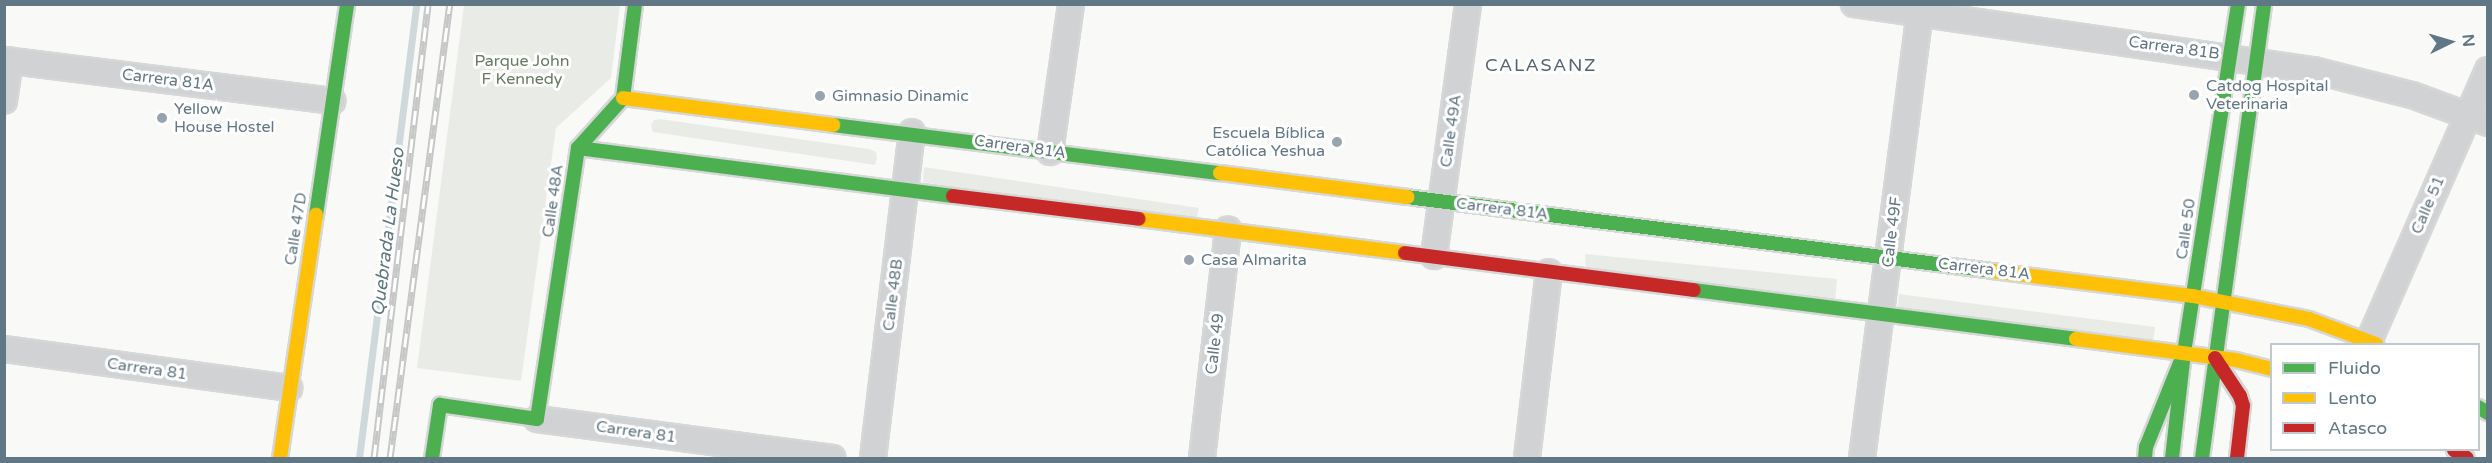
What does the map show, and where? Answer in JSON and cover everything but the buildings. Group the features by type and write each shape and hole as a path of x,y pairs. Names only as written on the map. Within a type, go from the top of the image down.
{"street":[{"name":"Calle 47D","path":"280,459 347,4"},
{"path":"623,98 635,4"},
{"path":"1050,152 1071,4"},
{"name":"Calle 49A","path":"1434,256 1468,4"},
{"name":"Carrera 81B","path":"1854,4 1921,9 2256,60 2377,84 2477,118"},
{"name":"Calle 50","path":"2172,459 2184,353 2238,4"},
{"path":"2202,459 2264,4"},
{"name":"Calle 49F","path":"1862,459 1921,9"},
{"name":"Carrera 81A","path":"7,60 332,100"},
{"path":"4,101 7,60"},
{"name":"Calle 51","path":"2372,343 2477,118 2487,70"},
{"name":"Carrera 81A","path":"623,98 912,132 1050,152 2193,296 2309,319 2372,343"},
{"name":"Calle 48A","path":"537,419 578,148 623,98"},
{"name":"Calle 48B","path":"873,459 912,132"},
{"path":"578,148 1881,313 2184,353 2270,369"},
{"name":"Calle 49","path":"1202,459 1228,229"},
{"path":"1527,459 1549,272"},
{"name":"Carrera 81","path":"4,349 289,388"},
{"path":"2145,459 2150,438 2184,353"},
{"path":"2215,358 2240,396 2243,406 2237,459"},
{"name":"Carrera 81","path":"432,459 440,405 832,459"}],"green space":[{"name":"Parque John F Kennedy","path":"464,5 620,5 611,78 556,128 521,381 417,368"},
{"path":"654,120 869,149 876,152 877,158 875,165 653,132 651,125"},
{"path":"924,167 1199,208 1195,228 923,182"},
{"path":"1585,254 1837,279 1835,302 1586,273"},
{"path":"1899,294 2155,327 2153,344 1897,315"}],"waterway":[{"name":"Quebrada La Hueso","path":"359,458 416,4"}],"railway":[{"path":"374,458 428,4"},
{"path":"390,458 450,4"}],"traffic: fast":[{"path":"316,215 347,4"},
{"path":"432,458 440,405 537,419 578,148 623,98 635,4"},
{"path":"2172,458 2184,353 2238,4"},
{"path":"2202,458 2264,4"},
{"path":"833,125 1220,173"},
{"path":"578,148 953,196"},
{"path":"1407,197 1992,271"},
{"path":"1694,290 2076,339"},
{"path":"2145,458 2146,447 2184,353"},
{"path":"2480,408 2488,413"}],"traffic: slow":[{"path":"623,98 833,125"},
{"path":"1220,173 1407,197"},
{"path":"280,458 316,215"},
{"path":"1139,219 1405,253"},
{"path":"1992,271 2193,296 2309,319 2373,343"},
{"path":"2076,339 2236,360 2270,368"}],"traffic: jam":[{"path":"953,196 1139,219"},
{"path":"1405,253 1694,290"},
{"path":"2215,358 2240,396 2243,406 2237,458"},
{"path":"2456,451 2467,458"}],"place":[{"name":"Catdog Hospital Veterinaria","path":"2194,95"},
{"name":"Gimnasio Dinamic","path":"820,96"},
{"name":"Yellow House Hostel","path":"162,118"},
{"name":"Escuela Bíblica Católica Yeshua","path":"1337,142"},
{"name":"Casa Almarita","path":"1189,260"}],"district":[{"name":"CALASANZ","path":"1541,65"}]}
